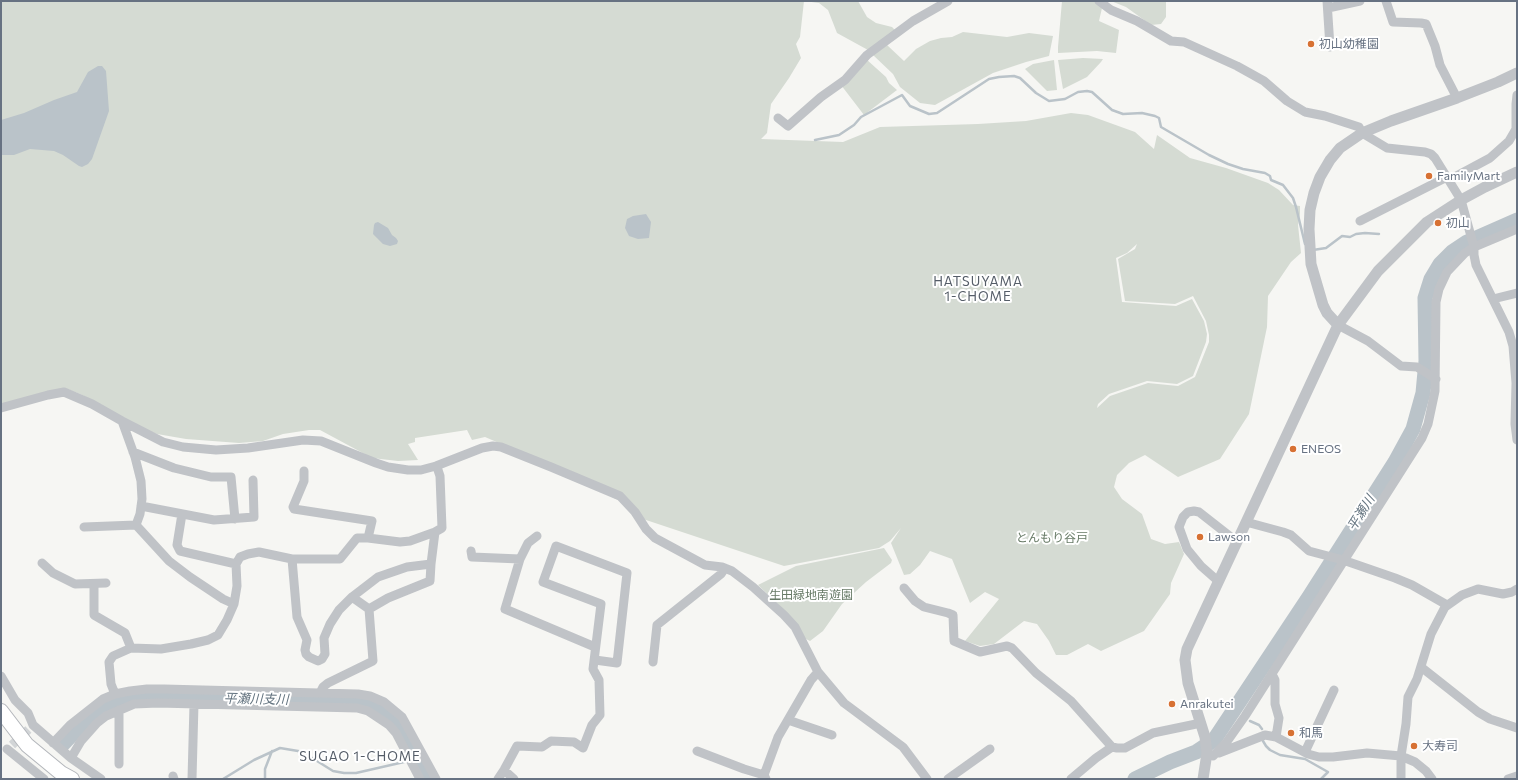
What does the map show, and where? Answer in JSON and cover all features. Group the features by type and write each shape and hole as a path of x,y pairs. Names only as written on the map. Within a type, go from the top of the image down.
{"main road":[{"path":"1,711 27,745 61,773 72,779"}],"street":[{"path":"778,118 788,126 821,97 845,80 867,55 913,22 948,1"},
{"path":"1099,1 1111,10 1137,21 1171,41 1184,42 1237,66 1264,81 1287,100 1305,112 1325,116 1359,127 1362,133 1387,148 1431,154 1435,158 1460,200 1470,230 1476,265 1509,332 1513,346 1516,383 1515,424 1517,440"},
{"path":"1330,47 1327,4 1360,1"},
{"path":"1386,1 1393,22 1426,24 1435,46 1440,65 1457,98"},
{"path":"1436,379 1417,367 1401,366 1368,341 1338,325 1327,313 1323,305 1311,264 1309,229 1310,210 1320,177 1330,160 1340,148 1362,133 1498,82 1517,72"},
{"path":"1360,221 1490,158 1509,141 1516,129 1517,95"},
{"path":"1203,779 1209,756 1206,738 1188,684 1185,660 1190,640 1338,325 1373,277 1401,246 1427,222 1460,200 1517,172"},
{"path":"1209,756 1230,738 1272,674 1341,560 1410,460 1422,438 1432,409 1436,379 1436,302 1439,289 1447,272 1465,253 1474,247 1517,229"},
{"path":"1493,299 1517,293"},
{"path":"1,408 64,392 92,404 163,442 183,447 216,450 248,448 303,440 322,441 388,467 408,470 421,470 436,466 482,448 493,446 500,447 620,496 635,512 646,530 656,538 705,566 726,568 741,577 784,615 795,627 818,672 844,703 903,747 927,779"},
{"path":"122,421 141,481 141,506 136,525"},
{"path":"133,452 174,468 211,477 231,477 235,519"},
{"path":"115,694 111,684 109,662 113,656 131,648 161,649 208,640 218,635 234,604 236,564 240,558 248,554 259,552 292,559 340,559 357,538 400,542 435,532 442,528 440,476 436,466"},
{"path":"304,471 304,481 293,506 294,509 372,521 368,538"},
{"path":"141,506 214,520 254,517 253,480"},
{"path":"1218,581 1201,566 1187,549 1179,527 1183,516 1194,510 1199,512 1236,541"},
{"path":"182,514 177,545 180,551 236,564"},
{"path":"1246,522 1287,533 1309,551 1395,578 1412,585 1447,605"},
{"path":"84,527 136,525 169,561 223,599 234,604"},
{"path":"369,609 388,598 430,581 435,532"},
{"path":"537,536 528,543 520,559 505,609 595,647"},
{"path":"498,779 517,746 542,748 551,741 574,742 583,748 592,725 600,715 599,680 593,669 601,604 543,582 556,546 626,573 616,663 595,660"},
{"path":"471,552 472,557 520,559"},
{"path":"292,559 297,618 307,640 305,650 306,654 318,661 322,659 325,654 324,638 330,624 339,610 352,598 378,577 407,567 431,564"},
{"path":"42,563 53,573 75,584 106,583"},
{"path":"653,662 657,625 721,574 726,568"},
{"path":"94,584 94,615 125,633 131,648"},
{"path":"904,588 915,601 924,607 953,615 954,641 980,652 1007,646 1012,648 1036,673 1071,701 1112,747 1125,748 1153,733 1201,723"},
{"path":"1401,779 1401,756 1408,697 1417,679 1431,634 1447,605 1462,595 1478,589 1503,594 1517,589"},
{"path":"352,598 369,609"},
{"path":"320,693 323,687 328,683 373,661 369,609"},
{"path":"1421,667 1478,712 1490,719 1517,728"},
{"path":"697,751 765,777 778,737 811,680 818,672"},
{"path":"1272,674 1275,680 1275,704 1279,718 1276,737"},
{"path":"1,676 15,700 28,713 31,727 101,779"},
{"path":"53,743 86,711 103,699 115,694 159,689 358,694 370,696 393,709 402,717 410,728 436,779"},
{"path":"1305,752 1334,690"},
{"path":"71,758 81,741 97,723 106,716 134,704 158,703 357,708 378,716 389,725 396,733 420,779"},
{"path":"192,779 194,704"},
{"path":"119,710 119,764"},
{"path":"788,720 811,733 832,735"},
{"path":"1209,756 1265,734 1276,737 1305,752 1319,757 1333,758 1368,753 1401,756 1415,762 1426,771 1432,779"},
{"path":"1071,779 1112,747"},
{"path":"7,749 44,779"},
{"path":"948,779 990,749"},
{"path":"504,770 514,779"},
{"path":"1508,779 1517,776"}],"green space":[{"name":"とんもり谷戸","path":"1,1 804,1 800,37 796,44 801,58 771,104 767,133 761,139 843,142 880,127 1026,121 1071,113 1088,115 1135,132 1154,149 1157,135 1190,158 1226,168 1268,183 1279,190 1293,205 1300,206 1298,225 1301,253 1291,262 1268,296 1267,327 1249,414 1220,459 1178,477 1145,455 1129,463 1117,475 1114,487 1122,499 1142,514 1151,539 1165,544 1179,542 1184,554 1171,583 1170,594 1144,631 1101,651 1088,644 1067,655 1056,655 1049,641 1037,624 1024,621 994,644 980,646 965,641 999,599 985,592 970,603 952,559 930,551 920,565 910,574 904,575 891,543 901,528 890,541 879,548 784,566 643,519 637,509 499,443 485,437 472,440 467,430 415,438 415,442 408,444 418,460 398,461 372,458 320,430 283,434 263,441 239,443 186,439 157,434 120,419 102,405 65,388 1,405","holes":["1137,244 1135,249 1118,259 1125,301 1175,304 1193,296 1206,321 1209,342 1195,377 1178,386 1148,383 1110,396 1097,408 1098,404 1109,394 1147,381 1177,384 1193,376 1206,342 1207,334 1204,321 1192,299 1176,306 1122,302 1116,258 1127,253"]},
{"path":"804,1 858,1 867,17 876,23 892,27 895,30 868,50 837,33 828,10 819,3"},
{"path":"1062,1 1094,1 1102,8 1099,21 1119,30 1116,53 1097,51 1058,53"},
{"path":"1111,1 1166,1 1166,17 1161,24 1151,25 1126,7"},
{"path":"963,32 1007,37 1029,33 1053,36 1049,56 993,73 935,105 920,103 900,87 893,74 873,55 887,45 904,61 916,49 930,41 952,37"},
{"path":"1083,58 1103,59 1087,77 1063,89 1058,60"},
{"path":"866,59 886,77 889,83 897,90 864,115 841,85"},
{"path":"1054,60 1057,90 1047,91 1025,69 1033,64"},
{"name":"生田緑地南遊園","path":"884,548 892,560 891,563 866,582 842,604 823,631 810,641 804,638 779,605 758,585 796,566"}],"shaded area":[{"path":"98,66 102,66 106,71 109,111 92,159 88,164 82,167 79,166 63,155 54,151 30,149 14,155 1,155 1,120 24,113 77,92 88,72"},
{"path":"646,214 651,222 649,238 638,239 629,236 625,228 627,219 633,216"},
{"path":"378,222 388,228 398,241 397,244 390,246 383,244 373,234 374,225"}],"waterway":[{"path":"815,140 839,135 854,125 861,117 902,95 910,106 929,114 937,113 989,79 999,77 1014,76 1020,78 1036,93 1049,101 1065,99 1078,92 1092,92 1112,110 1123,114 1142,113 1155,116 1159,118 1161,127 1209,155 1243,169 1265,173 1270,176 1271,180 1283,185 1293,198 1305,244"},
{"name":"平瀬川","path":"1135,779 1170,762 1196,752 1214,740 1309,597 1395,462 1413,429 1423,393 1426,361 1425,298 1431,279 1440,264 1452,252 1467,242 1517,220"},
{"path":"1313,250 1326,248 1342,236 1350,237 1356,234 1365,233 1379,234"},
{"name":"平瀬川支川","path":"62,745 88,718 101,709 120,701 141,697 348,700 368,703 388,716 396,724 425,779"},
{"name":"平瀬川","path":"1233,712 1238,715"},
{"path":"1250,721 1259,725 1262,729"},
{"path":"1263,741 1270,750 1280,755 1305,759 1328,772 1321,779"},
{"path":"223,779 254,760 280,748 298,751 333,771 344,773 356,773 404,762"},
{"path":"265,779 265,769 272,751"}],"tunnel":[{"path":"12,745 29,729"}],"place":[{"name":"初山幼稚園","path":"1311,44"},
{"name":"FamilyMart","path":"1429,176"},
{"name":"初山","path":"1438,223"},
{"name":"ENEOS","path":"1293,449"},
{"name":"Lawson","path":"1200,537"},
{"name":"Anrakutei","path":"1172,704"},
{"name":"和馬","path":"1291,733"},
{"name":"大寿司","path":"1414,746"}],"district":[{"name":"HATSUYAMA 1-CHOME","path":"978,290"},
{"name":"SUGAO 1-CHOME","path":"360,757"}]}
